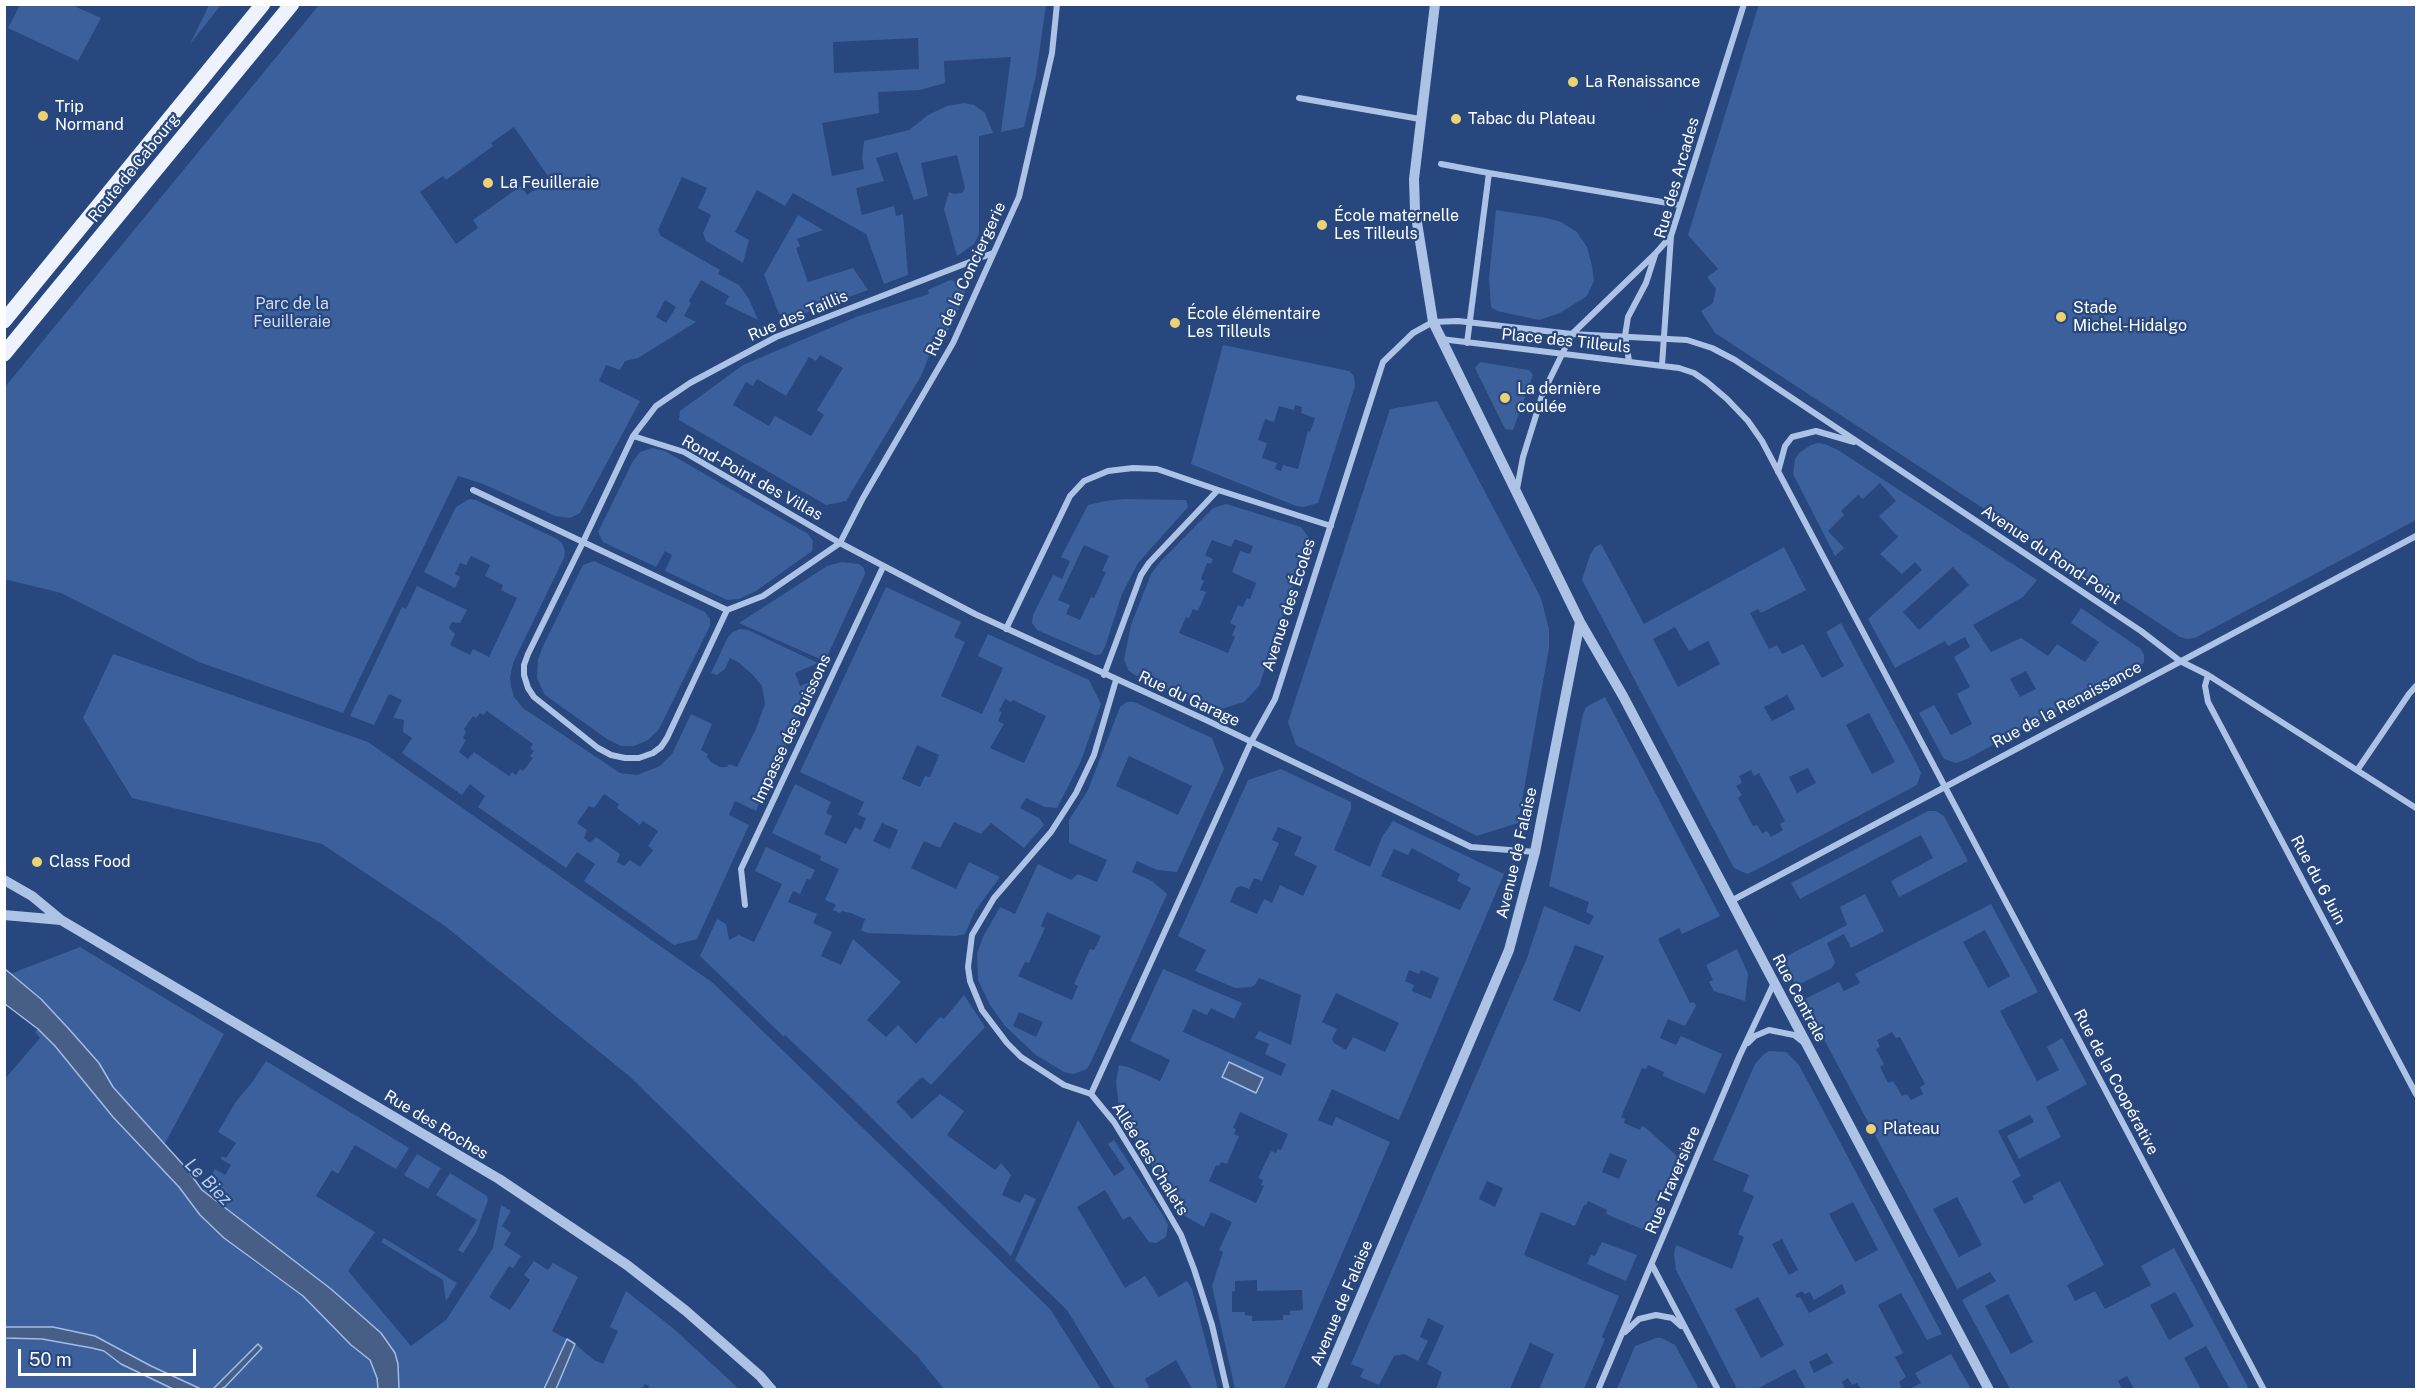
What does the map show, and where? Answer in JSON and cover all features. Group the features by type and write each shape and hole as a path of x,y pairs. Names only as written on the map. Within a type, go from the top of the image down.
{"main road":[{"name":"Route de Cabourg","path":"4,321 262,4"},
{"name":"Route de Cabourg","path":"4,354 292,4"}],"street":[{"name":"Rue de la Conciergerie","path":"840,543 863,498 953,343 1019,197 1052,53 1057,4"},
{"path":"1435,4 1413,179 1415,210 1432,322 1580,622"},
{"name":"Rue des Arcades","path":"1662,365 1671,236 1744,4"},
{"path":"1299,98 1420,119"},
{"path":"1441,164 1680,205"},
{"path":"1467,343 1489,172"},
{"path":"1516,490 1523,456 1543,393 1572,334 1671,236"},
{"name":"Rue des Taillis","path":"633,436 656,406 690,383 776,337 993,253"},
{"name":"Rue des Arcades","path":"1629,361 1625,336 1628,317 1646,283 1655,254"},
{"name":"Place des Tilleuls","path":"1432,322 1470,322 1572,334 1665,338"},
{"name":"Avenue des Écoles","path":"1091,1094 1251,742 1275,699 1383,362 1413,333 1432,322"},
{"name":"Avenue du Rond-Point","path":"1665,338 1699,343 1734,360 2141,631 2180,661 2208,675 2416,808"},
{"name":"Place des Tilleuls","path":"1441,339 1662,365 1694,373 1728,399 1748,421 1762,441 1778,474"},
{"path":"1778,474 1785,446 1792,437 1816,431 1858,443"},
{"path":"633,436 528,654 524,675 528,688 542,706 598,748 611,755 639,758 661,747 727,610 763,596 840,543"},
{"name":"Rond-Point des Villas","path":"633,436 684,452 840,543"},
{"path":"1006,629 1070,496 1084,481 1108,471 1133,468 1156,469 1331,526"},
{"name":"Rue de la Coopérative","path":"1778,474 2264,1389"},
{"path":"473,490 727,610"},
{"path":"1104,675 1141,575 1149,562 1218,490"},
{"name":"Rue de la Renaissance","path":"1731,901 2416,536"},
{"name":"Rue du Garage","path":"840,543 1006,629 1471,847 1535,852"},
{"name":"Impasse des Buissons","path":"746,905 741,869 884,567"},
{"name":"Avenue de Falaise","path":"1322,1389 1509,950 1535,852 1580,622"},
{"name":"Rue Centrale","path":"1580,622 1623,696 1989,1389"},
{"name":"Rue du 6 Juin","path":"2208,675 2205,686 2208,702 2416,1094"},
{"name":"Allée des Chalets","path":"1116,680 1094,755 1076,793 1051,832 994,898 972,935 969,952 970,981 982,1010 1007,1043 1022,1057 1064,1085 1091,1094 1114,1122 1181,1234 1212,1325 1227,1389"},
{"path":"2358,770 2416,686"},
{"name":"Rue des Roches","path":"4,880 32,896 61,920 499,1179 627,1265 686,1311 772,1389"},
{"name":"Rue des Roches","path":"4,915 61,920"},
{"name":"Rue Traversière","path":"1598,1389 1744,1047 1774,983"},
{"path":"1744,1047 1755,1036 1769,1030 1794,1035 1808,1046"},
{"path":"1652,1265 1718,1389"},
{"path":"1620,1339 1639,1319 1656,1315 1672,1317 1688,1334"}],"green space":[{"name":"Parc de la Feuilleraie","path":"319,4 1046,5 1036,75 1024,127 1001,132 1011,57 944,61 945,83 920,90 878,92 879,113 822,123 832,176 864,169 862,158 864,141 909,130 928,115 947,106 964,103 974,105 985,113 993,133 979,136 979,234 974,244 957,256 944,209 949,192 962,193 965,188 957,155 921,163 928,196 914,200 897,152 876,158 884,181 856,188 862,215 894,206 896,216 903,214 908,275 884,284 866,234 793,193 785,206 757,190 735,232 749,240 743,263 706,241 703,233 711,215 698,208 707,188 682,177 658,230 661,236 720,270 718,274 739,285 749,299 758,320 725,304 729,296 701,280 689,301 691,303 684,316 696,322 638,358 625,361 620,370 606,365 599,381 640,401 580,513 570,518 555,516 483,484 458,476 343,713 199,662 61,593 4,579 5,387","holes":["918,38 919,69 834,73 833,42","514,127 550,179 527,195 521,186 473,220 478,228 456,244 420,192 443,176 446,180 493,146 491,143","665,300 676,307 666,323 656,317"]},
{"name":"Stade Michel-Hidalgo","path":"1759,4 2416,5 2416,520 2195,638 2187,639 2180,637 1715,333 1701,311 1713,303 1716,289 1707,277 1718,269 1688,235"},
{"path":"20,5 72,5 101,18 78,61 8,28"},
{"path":"209,5 221,5 190,44"},
{"path":"1496,210 1547,218 1561,222 1577,232 1587,247 1592,266 1594,281 1587,296 1560,313 1539,320 1497,311 1491,307 1489,278"},
{"path":"798,215 823,230 797,239 800,246 796,248 808,282 853,268 868,290 795,317 779,314 764,275"},
{"path":"950,280 961,283 965,289 965,295 944,340 940,329 921,376 846,501 826,505 679,420 680,411 743,365 856,317 929,294 928,290","holes":["820,355 843,368 817,410 824,415 811,436 775,416 769,426 733,405 746,382 753,386 757,379 786,396 809,357 816,361"]},
{"path":"1223,345 1349,371 1354,376 1355,386 1318,503 1304,507 1296,506 1191,464","holes":["1295,405 1302,407 1301,413 1315,418 1310,432 1308,431 1298,469 1283,465 1281,471 1275,469 1277,463 1262,458 1267,443 1258,440 1265,419 1274,422 1279,406 1294,410"]},
{"path":"1480,362 1529,370 1533,375 1513,430 1505,429 1475,368"},
{"path":"1437,401 1541,598 1549,629 1549,648 1518,823 1477,836 1296,745 1288,722 1390,409"},
{"path":"1825,444 1838,450 2037,580 2023,597 1973,625 1991,652 2021,638 2048,656 2057,644 2085,662 2099,642 2071,623 2081,608 2141,649 2144,663 1967,759 1956,763 1944,759 1919,713 1934,705 1951,735 1972,724 1957,694 1970,687 1954,657 1970,647 1965,637 1948,646 1945,641 1895,668 1868,619 1922,570 1915,562 1902,574 1880,554 1898,537 1879,516 1896,501 1880,483 1863,499 1858,495 1841,511 1844,515 1828,531 1844,548 1835,556 1793,474 1795,459 1799,453 1811,445","holes":["1953,567 1969,585 1919,630 1903,612","2026,671 2036,689 2020,697 2010,679"]},
{"path":"652,448 665,451 808,534 813,541 812,551 756,591 739,599 727,600 665,571 672,555 665,551 656,567 603,542 598,532 633,461 640,452"},
{"path":"469,499 476,500 562,543 565,551 564,558 513,663 511,686 514,697 523,708 620,773 637,775 660,766 672,754 691,714 712,724 701,750 708,754 707,757 711,762 720,767 727,767 729,764 737,767 756,729 765,704 762,686 738,662 730,658 725,669 717,675 711,673 728,637 733,632 740,629 748,630 818,663 795,673 800,686 816,680 756,811 735,801 729,815 749,825 697,939 674,945 584,881 595,864 577,852 566,868 478,807 485,796 470,784 462,795 402,753 412,738 403,732 404,720 393,718 402,700 389,694 374,725 350,716 402,607 406,609 417,586 467,610 460,623 452,622 449,628 455,634 450,645 470,655 473,649 489,657 517,598 501,590 503,585 485,576 490,565 471,556 466,565 460,563 455,574 460,577 455,588 424,572 456,507","holes":["487,711 533,744 530,748 534,751 530,756 533,758 523,771 520,769 516,775 512,772 509,776 474,752 468,759 459,752 466,740 463,738 466,732 464,729 473,716 476,718 480,713 484,715","604,794 619,804 617,808 640,825 643,821 658,831 648,846 653,850 640,867 630,860 624,866 617,862 620,854 596,837 590,843 584,838 587,830 577,823 589,806 594,808"]},
{"path":"1186,500 1188,507 1138,563 1122,594 1105,647 1101,654 1095,655 1037,630 1032,623 1033,615 1053,575 1062,579 1070,561 1061,557 1088,505 1105,501","holes":["1084,545 1109,556 1102,571 1106,572 1094,598 1091,597 1080,620 1066,614 1070,605 1058,600"]},
{"path":"1226,504 1301,527 1309,538 1259,686 1244,702 1221,709 1202,705 1133,674 1128,670 1124,659 1131,625 1151,574 1213,508","holes":["1235,539 1253,546 1250,554 1240,551 1232,572 1256,583 1250,599 1247,598 1243,607 1238,605 1230,623 1236,626 1232,635 1235,637 1228,653 1179,633 1186,617 1189,618 1193,609 1198,611 1206,592 1200,590 1204,581 1201,579 1207,563 1211,564 1213,559 1205,555 1212,540 1231,547"]},
{"path":"1601,544 1644,624 1784,547 1806,590 1761,613 1758,609 1750,613 1769,649 1777,645 1782,654 1803,644 1822,678 1844,666 1826,632 1841,623 1918,766 1921,773 1917,785 1756,870 1747,874 1734,868 1582,580 1595,547","holes":["1675,627 1689,651 1708,641 1720,664 1678,687 1653,639","1787,695 1795,709 1772,721 1764,707","1869,713 1895,762 1872,774 1846,725","1808,768 1816,783 1797,793 1789,777","1751,770 1754,776 1759,773 1785,821 1780,824 1783,830 1771,837 1767,831 1762,833 1757,825 1753,826 1738,798 1742,795 1736,786 1742,783 1739,776"]},
{"path":"594,561 705,612 710,619 710,626 659,729 648,740 634,746 621,746 607,739 545,695 537,678 538,659 543,646 583,565"},
{"path":"842,562 859,564 864,568 865,574 827,657 820,659 739,623 827,566"},
{"path":"886,587 961,622 954,637 965,642 941,696 982,714 1003,668 978,656 988,634 1089,680 1101,704 1081,761 1057,808 1045,807 1026,798 1020,808 1039,818 1044,825 1024,848 991,823 981,834 954,822 940,848 924,841 911,868 956,889 969,862 1000,877 975,911 965,934 956,936 867,933 861,930 865,919 851,913 842,911 840,913 833,910 836,905 825,900 839,869 820,860 821,856 772,833 795,784 831,802 826,813 832,816 824,834 846,844 855,827 861,830 866,818 858,815 864,802 800,772","holes":["1005,699 1011,702 1013,700 1046,716 1024,763 990,748 1004,724 998,721 1002,712 999,711","917,745 939,755 930,777 925,776 920,787 902,779","882,823 898,830 890,849 873,841"]},
{"path":"113,654 368,742 713,983 1050,1309 1101,1389 944,1389 918,1357 629,1076 445,926 322,844 132,798 83,718"},
{"path":"1605,697 1720,916 1682,934 1679,928 1658,939 1690,1003 1694,1002 1696,1006 1685,1026 1668,1019 1660,1038 1676,1045 1681,1036 1722,1054 1705,1094 1663,1076 1664,1072 1648,1065 1646,1069 1642,1068 1621,1117 1625,1119 1624,1123 1640,1130 1642,1126 1646,1128 1678,1157 1647,1231 1608,1215 1607,1210 1588,1201 1575,1226 1541,1212 1524,1255 1619,1296 1602,1337 1605,1339 1584,1389 1539,1389 1554,1354 1530,1343 1510,1389 1436,1389 1442,1372 1427,1364 1444,1326 1428,1318 1420,1337 1428,1341 1418,1361 1404,1354 1394,1356 1379,1385 1360,1377 1364,1369 1351,1364 1527,958 1544,906 1589,925 1594,916 1586,912 1589,902 1549,886 1586,707","holes":["1575,945 1604,956 1580,1012 1553,1000","1610,1153 1627,1160 1619,1179 1602,1172","1487,1181 1503,1188 1495,1207 1479,1199"]},
{"path":"1127,702 1134,702 1212,738 1224,769 1177,872 1157,870 1137,861 1132,872 1152,881 1167,894 1091,1062 1087,1069 1073,1074 1064,1072 1036,1055 1005,1026 990,1005 978,980 977,953 1000,907 1015,914 1038,864 1071,880 1078,874 1097,882 1107,860 1069,843 1069,820 1088,790 1120,707","holes":["1129,756 1192,786 1178,815 1116,786","1047,912 1101,936 1094,950 1090,949 1074,984 1078,986 1072,1000 1018,976 1025,962 1029,963 1045,928 1041,926","1019,1012 1043,1022 1036,1037 1013,1026"]},
{"path":"1281,769 1351,802 1351,809 1334,850 1370,867 1382,837 1393,821 1504,874 1399,1120 1332,1089 1318,1120 1332,1126 1336,1117 1390,1142 1284,1389 1235,1389 1212,1286 1223,1252 1219,1250 1232,1222 1211,1212 1204,1227 1183,1215 1120,1116 1116,1082 1119,1065 1160,1081 1170,1060 1130,1041 1163,969 1242,1003 1234,1019 1211,1008 1207,1015 1193,1009 1183,1032 1281,1076 1286,1064 1265,1054 1269,1044 1255,1038 1259,1031 1291,1045 1301,995 1259,978 1251,987 1235,988 1195,971 1206,950 1178,936 1248,780","holes":["1278,827 1302,837 1294,855 1317,866 1303,896 1280,885 1272,903 1264,899 1257,914 1230,902 1236,888 1241,886 1249,889 1254,878 1262,881 1279,843 1272,840","1412,848 1460,874 1457,881 1471,888 1460,910 1381,876 1394,849 1408,855","1409,970 1419,974 1421,970 1439,978 1431,999 1412,991 1414,985 1405,981","1336,993 1399,1023 1385,1052 1353,1037 1346,1050 1334,1043 1332,1039 1337,1029 1322,1022","1240,1112 1288,1134 1281,1150 1278,1149 1276,1153 1271,1151 1258,1178 1263,1180 1261,1185 1264,1186 1256,1203 1209,1181 1216,1165 1219,1166 1221,1162 1227,1164 1239,1136 1234,1134 1236,1129 1233,1128","1257,1280 1257,1291 1302,1290 1303,1310 1290,1311 1290,1315 1283,1315 1283,1320 1252,1321 1252,1316 1245,1315 1245,1312 1232,1312 1232,1292 1235,1291 1235,1281"]},
{"path":"1928,811 1936,811 1944,816 1968,861 1899,897 1891,881 1933,858 1921,835 1800,899 1791,883"},
{"path":"766,847 815,870 810,880 807,879 800,894 793,891 788,902 817,914 813,923 832,932 821,956 841,965 853,939 901,982 867,1020 886,1037 898,1025 916,1044 940,1017 944,1019 964,995 985,1027 931,1085 922,1077 896,1102 912,1119 940,1094 964,1111 947,1135 995,1170 1001,1163 1011,1175 1002,1195 1020,1203 1025,1194 1036,1199 1011,1256 841,1088 700,956 717,919 726,924 729,940 739,935 754,942 782,884 755,871"},
{"path":"1865,894 1884,931 1851,948 1844,934 1827,943 1835,962 1832,968 1796,986 1781,959 1847,925 1840,907"},
{"path":"1991,904 2038,992 2000,1011 2037,1081 2059,1070 2047,1047 2062,1038 2087,1084 2046,1107 2061,1137 2019,1159 2007,1136 2034,1122 2030,1115 1998,1131 2021,1176 2012,1181 2024,1204 2034,1199 2032,1196 2060,1181 2104,1265 2067,1285 2075,1301 2095,1291 2105,1309 2151,1285 2141,1266 2174,1248 2249,1389 2230,1389 2206,1346 2184,1358 2201,1389 2134,1389 2127,1376 2118,1381 2122,1389 2010,1389 1962,1300 1996,1281 1990,1272 1957,1289 1803,1000 1839,982 1844,991 1860,983 1855,974","holes":["1985,930 2010,976 1988,988 1963,942","1892,1032 1896,1038 1900,1037 1925,1084 1920,1087 1923,1094 1911,1100 1907,1094 1902,1096 1893,1081 1888,1083 1880,1067 1884,1064 1876,1049 1880,1047 1877,1040","1957,1197 1982,1245 1959,1257 1933,1209","2175,1292 2194,1326 2169,1340 2150,1305","2008,1294 2033,1342 2011,1354 1985,1306"]},
{"path":"80,947 224,1034 164,1145 113,1087 108,1077 41,998 10,974"},
{"path":"1737,949 1748,974 1745,1001 1714,991 1709,982 1713,980 1706,965"},
{"path":"38,1029 55,1046 113,1117 179,1187 207,1223 253,1261 303,1296 351,1345 370,1360 377,1378 378,1389 221,1389 262,1348 258,1344 213,1389 201,1389 151,1366 108,1342 53,1327 5,1327 4,1080 40,1038 35,1032"},
{"path":"1769,1051 1786,1052 1799,1065 1942,1334 1927,1340 1901,1293 1878,1305 1903,1353 1895,1357 1906,1377 1899,1382 1902,1389 1861,1389 1857,1383 1852,1385 1848,1378 1842,1382 1845,1389 1806,1389 1795,1369 1757,1389 1737,1389 1676,1270 1674,1254 1676,1245 1732,1269 1744,1237 1738,1234 1754,1196 1743,1191 1749,1175 1713,1160 1755,1064","holes":["1853,1202 1878,1250 1855,1262 1829,1214","1782,1239 1798,1270 1789,1275 1772,1244","1842,1284 1846,1293 1809,1313 1800,1297 1797,1298 1795,1295 1802,1291 1805,1294 1810,1292 1814,1300","1758,1297 1784,1345 1761,1358 1735,1309","1827,1353 1833,1363 1814,1373 1809,1362"]},
{"path":"266,1061 409,1148 396,1169 355,1145 338,1174 332,1170 316,1196 375,1232 348,1271 411,1346 446,1320 493,1248 501,1205 511,1211 502,1226 511,1233 504,1245 521,1256 513,1268 509,1266 489,1297 510,1310 530,1280 524,1275 534,1261 548,1270 553,1263 578,1277 552,1331 567,1339 544,1389 399,1389 398,1364 391,1346 331,1289 202,1190 215,1169 225,1175 231,1165 221,1159 222,1156 226,1158 236,1143 218,1132 235,1103"},
{"path":"1078,1120 1114,1176 1125,1169 1108,1144 1114,1140 1164,1217 1168,1225 1166,1237 1156,1243 1149,1242 1130,1216 1123,1220 1105,1190 1077,1207 1125,1288 1145,1276 1159,1297 1187,1281 1192,1289 1218,1389 1192,1389 1176,1360 1145,1379 1150,1389 1115,1389 1067,1310 1015,1260"},
{"path":"417,1154 441,1168 428,1189 404,1175"},
{"path":"450,1173 487,1196 488,1200 476,1233 463,1253 458,1250 477,1220 436,1195"},
{"path":"384,1238 457,1283 446,1301 443,1280 381,1242"},
{"path":"1602,1242 1637,1255 1626,1281 1587,1264 1591,1255 1595,1256"},
{"path":"626,1291 674,1329 739,1389 648,1389 649,1386 645,1384 642,1389 556,1390 575,1344 594,1360 603,1364 618,1331 610,1327"},
{"path":"4,1338 52,1340 104,1351 121,1364 173,1389 5,1389"},
{"path":"1662,1338 1675,1345 1699,1389 1617,1389 1635,1346"},
{"path":"1951,1354 1971,1389 1909,1389 1921,1383 1915,1373"}],"shaded area":[{"path":"5,969 41,999 68,1028 99,1063 113,1087 187,1169 202,1190 331,1289 381,1333 395,1353 399,1389 378,1389 377,1378 370,1360 351,1345 303,1296 224,1238 200,1215 179,1187 113,1117 55,1046 38,1029 5,1004"},
{"path":"1229,1062 1263,1078 1256,1093 1222,1077"},
{"path":"4,1327 53,1327 95,1336 201,1389 173,1389 121,1364 104,1351 42,1339 5,1338"},
{"path":"567,1339 575,1344 556,1389 544,1389"},
{"path":"258,1344 262,1348 225,1387 213,1389"}],"place":[{"name":"La Renaissance","path":"1573,82"},
{"name":"Trip Normand","path":"43,116"},
{"name":"Tabac du Plateau","path":"1456,119"},
{"name":"La Feuilleraie","path":"488,183"},
{"name":"École maternelle Les Tilleuls","path":"1322,225"},
{"name":"Stade Michel-Hidalgo","path":"2061,317"},
{"name":"École élémentaire Les Tilleuls","path":"1175,323"},
{"name":"La dernière coulée","path":"1505,398"},
{"name":"Class Food","path":"37,862"},
{"name":"Plateau","path":"1871,1129"}],"water label":[{"name":"Le Biez","path":"208,1182"}]}
